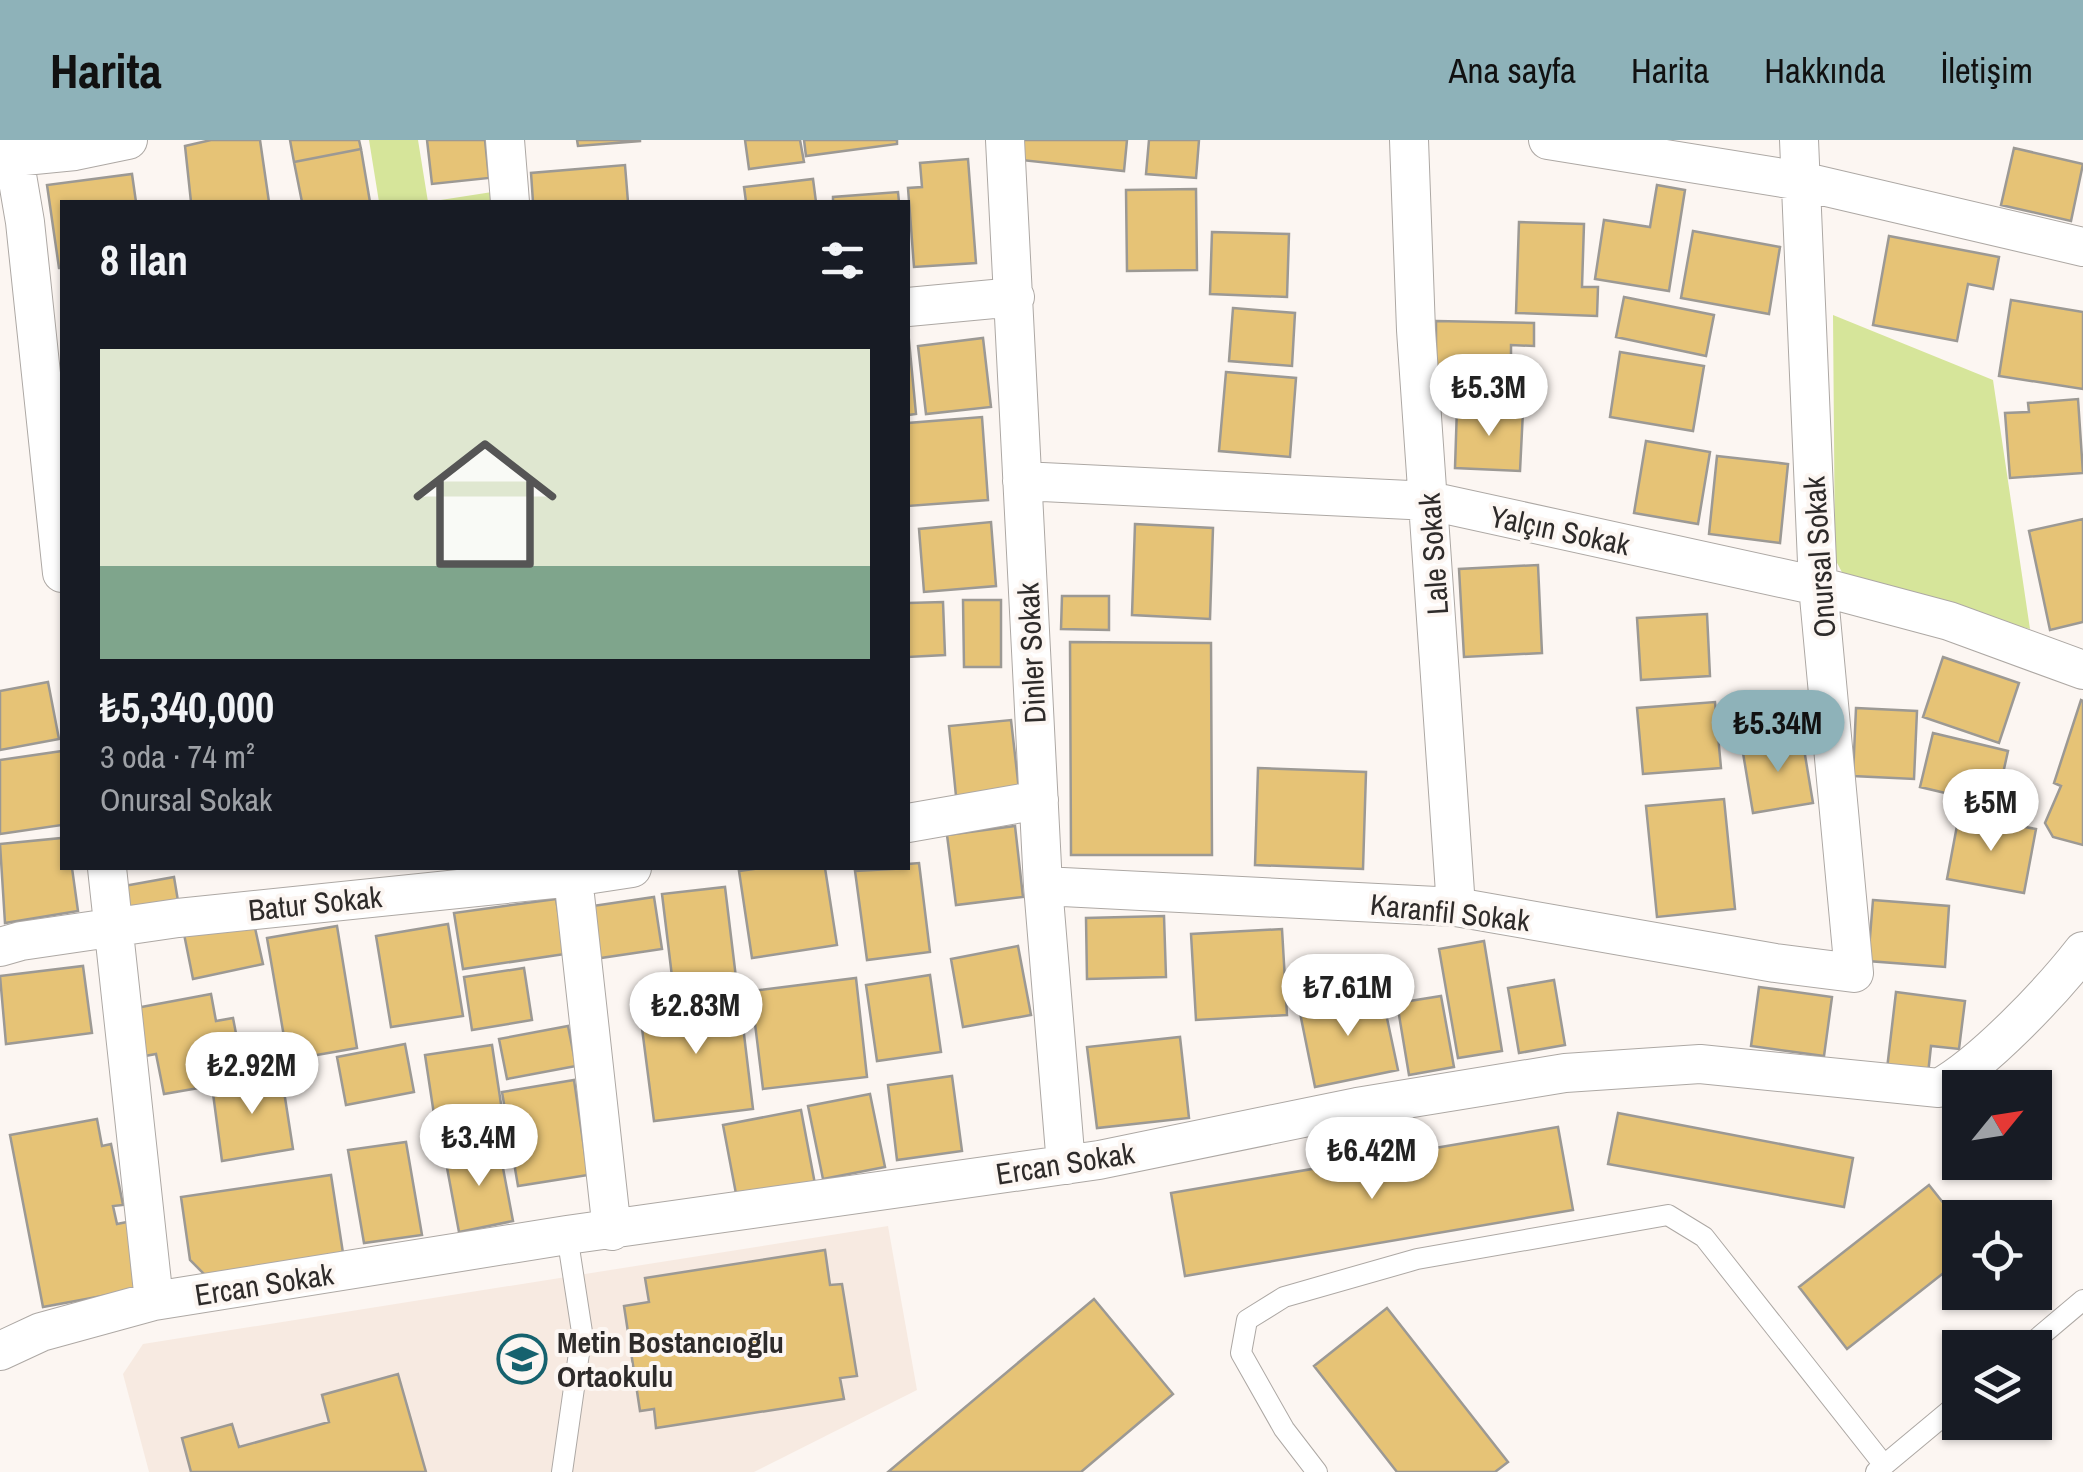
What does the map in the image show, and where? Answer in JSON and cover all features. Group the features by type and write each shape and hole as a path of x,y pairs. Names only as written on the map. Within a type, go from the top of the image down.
{"street":[{"path":"60,549 25,222 12,149 76,151 128,140"},
{"path":"505,140 510,200"},
{"name":"Dinler Sokak","path":"1005,140 1043,886 1066,1165"},
{"name":"Lale Sokak","path":"1409,140 1416,330 1456,907"},
{"path":"1548,140 1801,180 2083,246"},
{"name":"Onursal Sokak","path":"1799,140 1818,586 1854,972"},
{"path":"910,307 1014,296"},
{"name":"Yalçın Sokak","path":"1022,481 1430,502 1818,586 1949,621 2083,670"},
{"path":"910,823 1039,800"},
{"path":"107,870 154,1302"},
{"name":"Batur Sokak","path":"0,948 114,927 602,870"},
{"path":"572,872 612,1231"},
{"name":"Karanfil Sokak","path":"1043,886 1456,907 1776,963 1854,972"},
{"name":"Ercan Sokak","path":"0,1352 41,1332 154,1302 567,1235 1066,1165 1358,1107 1565,1073 1700,1064 1939,1088 1962,1076 2065,974 2083,951"}],"lane":[{"path":"1317,1472 1284,1429 1240,1353 1247,1320 1284,1297 1417,1260 1668,1215 1704,1237 1880,1469 1942,1417"},
{"path":"562,1472 582,1332 567,1235"},
{"path":"2047,1330 2083,1300"}],"shaded area":[{"name":"Metin Bostancıoğlu Ortaokulu","path":"888,1226 917,1390 754,1472 149,1472 123,1374 143,1344"}],"green space":[{"path":"369,140 418,140 428,200 379,200"},
{"path":"492,192 493,200 441,200"},
{"path":"1833,315 1993,380 2030,629 1846,580 1835,559"}],"building":[{"path":"211,140 260,140 269,200 191,200 185,146"},
{"path":"290,140 359,140 361,149 294,162"},
{"path":"427,140 485,140 489,178 432,184"},
{"path":"577,140 640,140 640,141 578,146"},
{"path":"745,140 800,140 804,162 749,169"},
{"path":"804,140 897,140 897,144 806,156"},
{"path":"1023,140 1127,140 1124,171 1021,160"},
{"path":"1149,140 1199,140 1196,178 1146,174"},
{"path":"2014,148 2083,164 2071,221 2001,205"},
{"path":"361,149 370,200 302,200 294,162"},
{"path":"968,159 976,263 914,267 908,188 922,187 920,163"},
{"path":"625,165 628,200 533,200 531,173"},
{"path":"132,174 136,200 60,200 59,268 47,185"},
{"path":"813,179 816,200 746,200 744,187"},
{"path":"1657,185 1685,190 1669,291 1595,279 1604,220 1650,227"},
{"path":"1196,189 1197,270 1127,271 1126,190"},
{"path":"898,192 899,200 833,200"},
{"path":"1519,222 1584,224 1582,287 1598,287 1597,316 1516,313"},
{"path":"1693,231 1780,247 1769,314 1681,298"},
{"path":"1212,232 1289,234 1287,297 1210,294"},
{"path":"1889,236 1999,257 1993,289 1968,284 1957,341 1873,325"},
{"path":"1624,297 1714,315 1706,356 1616,337"},
{"path":"2011,300 2083,312 2083,389 1999,376"},
{"path":"1233,308 1295,313 1292,366 1229,361"},
{"path":"1436,321 1534,323 1534,346 1511,345 1511,394 1436,393"},
{"path":"983,338 991,407 926,414 918,346"},
{"path":"910,351 916,414 910,415"},
{"path":"1620,352 1704,366 1693,431 1610,417"},
{"path":"1226,372 1296,378 1290,457 1219,451"},
{"path":"2078,399 2083,473 2010,478 2005,413 2029,412 2028,403"},
{"path":"1457,407 1523,411 1520,471 1455,468"},
{"path":"982,417 988,500 910,506 910,423"},
{"path":"1646,441 1710,452 1698,524 1634,513"},
{"path":"1717,456 1788,464 1780,543 1709,534"},
{"path":"2083,519 2083,622 2050,630 2029,531"},
{"path":"991,522 996,586 924,592 919,529"},
{"path":"1135,524 1213,528 1210,619 1132,615"},
{"path":"1538,565 1542,653 1464,657 1459,569"},
{"path":"1062,596 1109,596 1109,630 1061,629"},
{"path":"963,600 1001,600 1001,667 964,667"},
{"path":"943,602 945,655 910,657 910,603"},
{"path":"1707,614 1710,676 1641,680 1637,618"},
{"path":"1070,642 1211,643 1212,855 1071,855"},
{"path":"1943,657 2019,683 1999,743 1923,717"},
{"path":"48,682 59,739 0,750 0,691"},
{"path":"2081,700 2083,845 2053,837 2045,823 2061,786 2054,783"},
{"path":"1715,702 1721,768 1643,774 1637,708"},
{"path":"1856,708 1917,711 1914,779 1853,776"},
{"path":"1011,720 1019,790 956,796 949,726"},
{"path":"1933,733 2008,751 1996,805 1920,787"},
{"path":"1802,737 1813,803 1753,813 1742,747"},
{"path":"60,751 60,825 0,834 0,760"},
{"path":"1258,768 1366,772 1363,869 1255,865"},
{"path":"1724,799 1735,909 1657,917 1646,806"},
{"path":"1959,815 2036,829 2024,893 1947,879"},
{"path":"1015,826 1023,897 956,905 947,835"},
{"path":"60,838 60,870 72,870 78,911 5,923 0,844"},
{"path":"919,863 930,952 867,960 855,871 910,870 910,864"},
{"path":"825,870 837,945 752,958 739,871"},
{"path":"174,877 179,907 130,916 124,886"},
{"path":"725,887 737,986 674,993 662,894"},
{"path":"654,897 662,949 594,959 586,907"},
{"path":"556,899 565,954 463,969 454,913"},
{"path":"1873,900 1949,906 1945,967 1868,961"},
{"path":"1164,916 1166,977 1087,979 1086,918"},
{"path":"253,919 263,964 193,979 184,934"},
{"path":"448,924 463,1016 391,1027 376,936"},
{"path":"337,926 357,1048 288,1060 267,938"},
{"path":"1282,929 1287,1015 1196,1020 1191,934"},
{"path":"1484,941 1502,1051 1458,1058 1439,949"},
{"path":"1018,946 1031,1015 963,1027 951,959"},
{"path":"83,966 92,1033 6,1044 0,976"},
{"path":"524,968 532,1020 472,1030 464,977"},
{"path":"930,975 941,1052 877,1061 866,985"},
{"path":"856,978 867,1077 763,1089 751,991"},
{"path":"1554,980 1565,1045 1519,1053 1508,988"},
{"path":"1759,987 1832,997 1824,1056 1751,1046"},
{"path":"1381,990 1398,1070 1315,1087 1299,1008"},
{"path":"1896,992 1965,1001 1959,1049 1931,1046 1928,1074 1887,1069"},
{"path":"739,993 753,1109 654,1121 639,1005"},
{"path":"211,994 216,1021 233,1018 245,1080 164,1094 156,1054 145,1056 136,1008"},
{"path":"1441,996 1454,1067 1409,1075 1397,1003"},
{"path":"568,1026 576,1066 507,1079 499,1039"},
{"path":"1180,1037 1189,1118 1097,1128 1087,1047"},
{"path":"405,1044 414,1092 346,1105 337,1057"},
{"path":"492,1045 505,1130 438,1141 425,1055"},
{"path":"281,1072 293,1149 222,1161 212,1086"},
{"path":"952,1076 962,1151 897,1160 888,1085"},
{"path":"574,1080 588,1175 518,1186 502,1092"},
{"path":"870,1094 885,1167 823,1179 808,1106"},
{"path":"801,1110 815,1184 737,1199 723,1125"},
{"path":"1618,1113 1853,1158 1844,1207 1608,1164"},
{"path":"97,1119 102,1146 111,1144 123,1205 113,1206 117,1224 127,1222 140,1289 43,1307 10,1135"},
{"path":"1558,1127 1573,1210 1185,1276 1171,1193"},
{"path":"406,1142 422,1235 364,1243 348,1150"},
{"path":"499,1147 513,1221 459,1232 445,1157"},
{"path":"331,1175 343,1253 206,1276 190,1260 181,1197"},
{"path":"1929,1185 1942,1201 1942,1274 1847,1349 1799,1287"},
{"path":"825,1250 830,1285 842,1284 857,1376 840,1378 844,1399 656,1428 654,1409 640,1411 624,1306 649,1302 645,1278"},
{"path":"1094,1299 1173,1394 1081,1472 888,1472"},
{"path":"1387,1308 1508,1462 1495,1472 1397,1472 1314,1366"},
{"path":"398,1374 426,1472 191,1472 182,1438 232,1424 239,1447 329,1422 322,1395"}],"place":[{"name":"Metin Bostancıoğlu Ortaokulu","path":"522,1359"}]}
